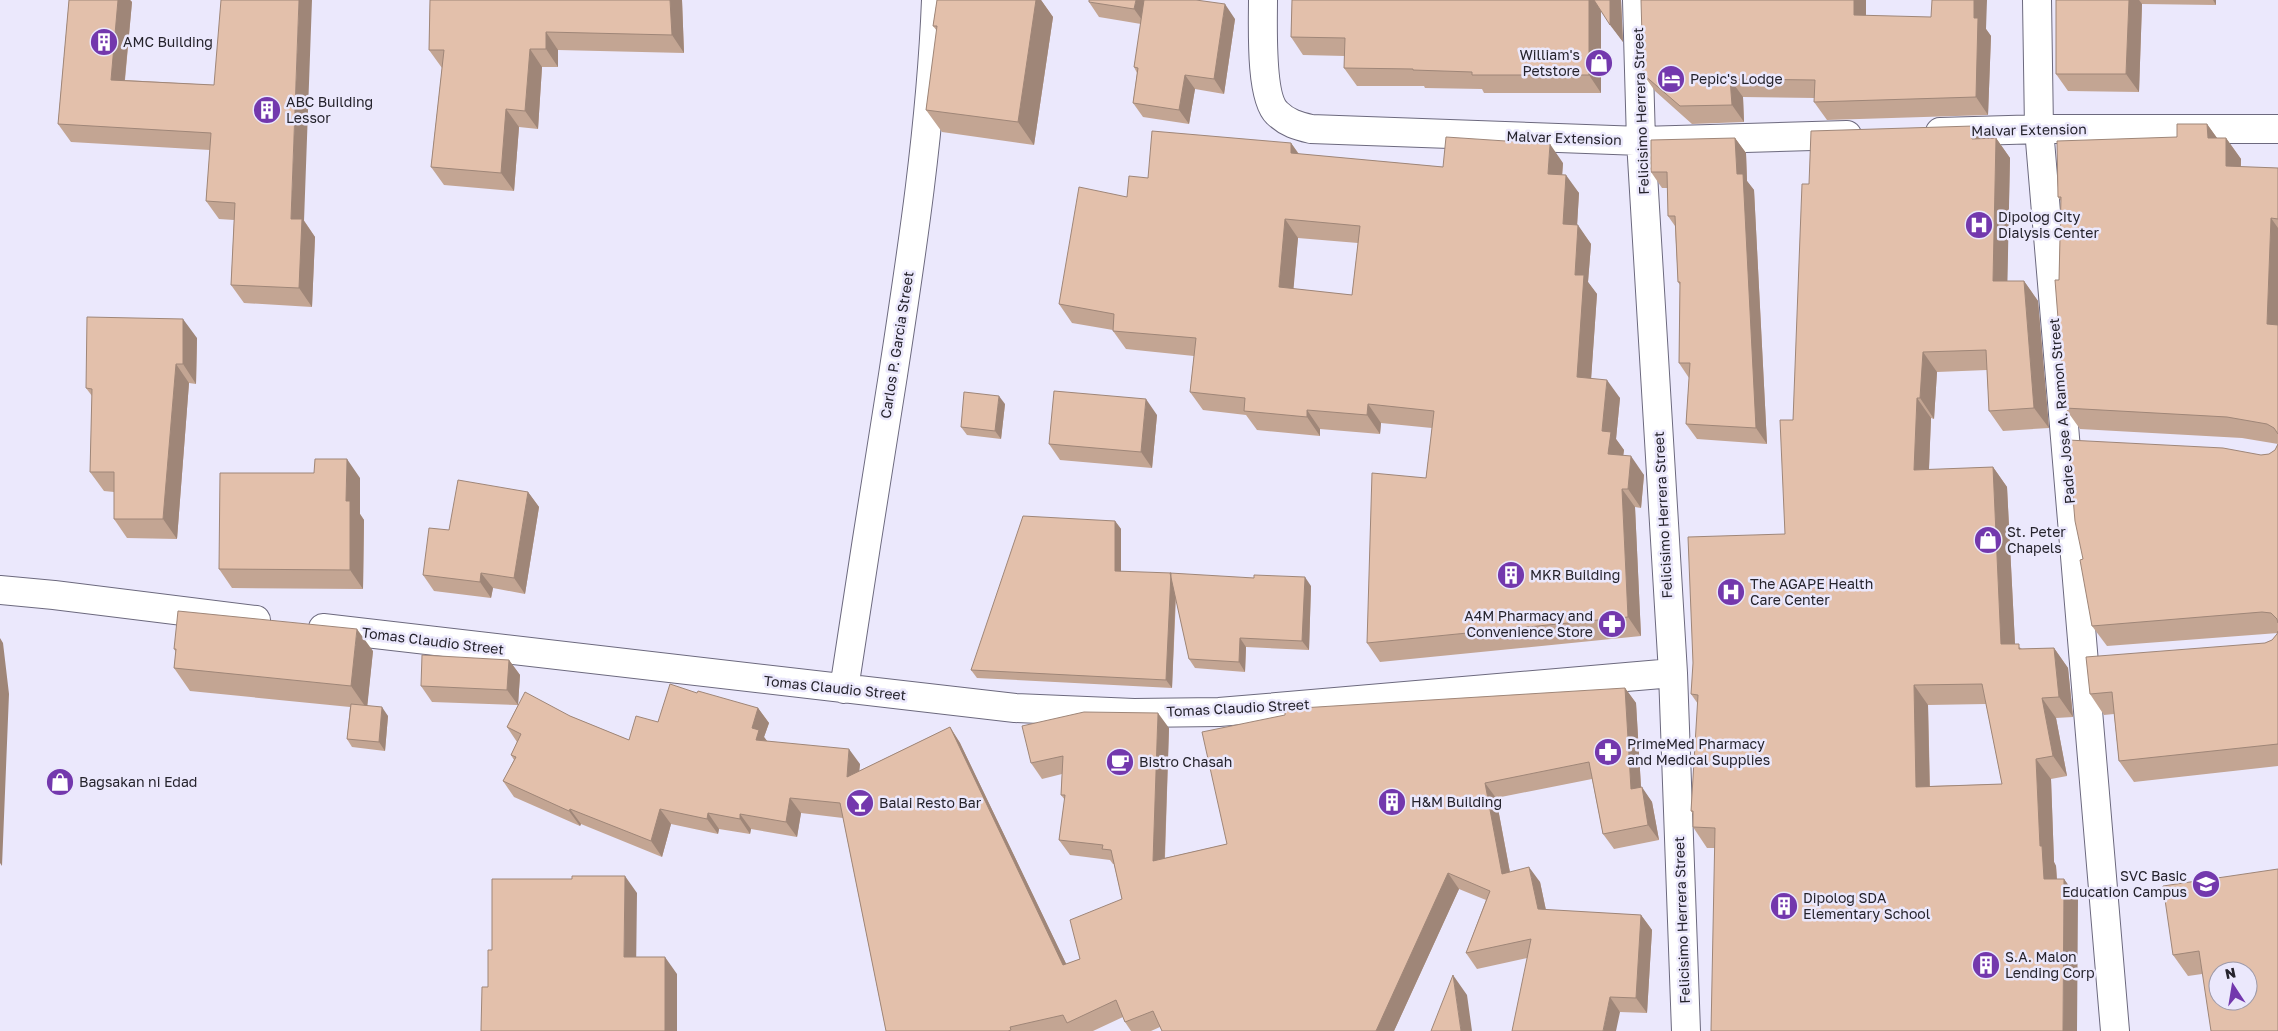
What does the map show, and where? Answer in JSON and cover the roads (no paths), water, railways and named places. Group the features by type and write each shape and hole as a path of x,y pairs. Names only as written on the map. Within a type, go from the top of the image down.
{"street":[{"name":"Carlos P. Garcia Street","path":"844,689 910,262 934,60 936,0"},
{"name":"Malvar Extension","path":"1263,0 1266,90 1275,112 1291,124 1311,129 1641,141 1870,134"},
{"name":"Felicisimo Herrera Street","path":"1637,0 1641,141 1673,673 1686,1031"},
{"name":"Padre Jose A. Ramon Street","path":"2037,0 2039,129 2065,444 2094,663 2115,1031"},
{"name":"Malvar Extension","path":"1920,133 2039,129 2278,129"},
{"path":"2065,444 2095,446"},
{"name":"Tomas Claudio Street","path":"0,590 54,594 288,624 1015,708 1134,713 1220,712 1673,673"}],"place":[{"name":"AMC Building","path":"104,42"},
{"name":"William's Petstore","path":"1599,63"},
{"name":"Pepic's Lodge","path":"1671,79"},
{"name":"ABC Building Lessor","path":"267,110"},
{"name":"Dipolog City Dialysis Center","path":"1979,225"},
{"name":"St. Peter Chapels","path":"1988,540"},
{"name":"MKR Building","path":"1511,575"},
{"name":"The AGAPE Health Care Center","path":"1731,592"},
{"name":"A4M Pharmacy and Convenience Store","path":"1612,624"},
{"name":"PrimeMed Pharmacy and Medical Supplies","path":"1608,752"},
{"name":"Bistro Chasah","path":"1120,762"},
{"name":"Bagsakan ni Edad","path":"60,782"},
{"name":"H&M Building","path":"1392,802"},
{"name":"Balai Resto Bar","path":"860,803"},
{"name":"SVC Basic Education Campus","path":"2206,884"},
{"name":"Dipolog SDA Elementary School","path":"1784,906"},
{"name":"S.A. Malon Lending Corp","path":"1986,965"}]}
